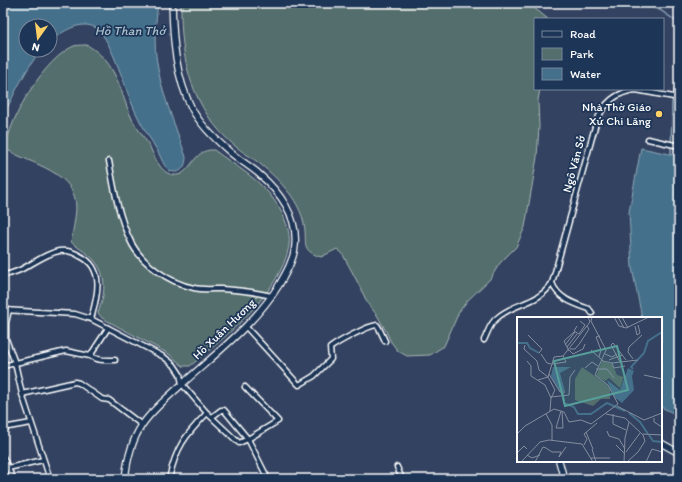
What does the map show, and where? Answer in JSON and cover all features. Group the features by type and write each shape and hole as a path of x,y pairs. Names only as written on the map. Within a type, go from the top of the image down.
{"main road":[{"name":"Hồ Xuân Hương","path":"125,479 128,457 142,425 157,406 246,327 272,296 284,276 295,248 296,234 294,221 288,207 276,191 258,173 230,153 205,128 192,109 179,76 174,44 172,3"},
{"path":"662,444 679,453"},
{"path":"559,462 564,479"}],"street":[{"name":"Ngô Văn Sở","path":"484,340 490,327 497,318 506,311 539,297 545,293 552,283 599,114 608,102 624,92 636,90 678,98"},
{"path":"648,139 679,146"},
{"path":"109,161 121,216 130,242 156,270 174,282 195,288 250,291 272,296"},
{"path":"3,275 19,270 60,251 72,252 83,257 90,262 98,282 97,299 91,319"},
{"path":"552,283 557,293 569,301 589,309 592,313"},
{"path":"3,310 75,314 91,319 164,357 174,365 180,374 182,384 207,413 240,443 278,421 245,387"},
{"path":"9,310 6,323 6,339 15,363 22,394 50,479"},
{"path":"246,327 299,385 314,376 331,359 330,348 343,340 377,325 385,341"},
{"path":"90,356 108,328"},
{"path":"3,366 66,352 90,356 102,360 116,360"},
{"path":"22,394 79,382 102,399 109,400 142,425"},
{"path":"212,417 221,410 224,410 248,438 268,479"},
{"path":"169,479 176,453 182,441 188,432 207,413"},
{"path":"3,428 31,423"},
{"path":"3,457 13,479"},
{"path":"8,468 44,460"},
{"path":"397,467 402,479"}],"green space":[{"path":"181,3 528,3 547,18 534,18 534,90 540,90 538,100 539,127 537,157 525,227 516,247 500,263 490,279 467,301 459,312 444,346 430,355 407,356 398,351 391,342 377,315 368,304 342,253 337,249 321,257 314,254 307,248 302,216 297,204 290,194 269,171 235,146 220,131 208,116 198,99 186,63 181,23"},
{"path":"87,45 94,50 111,68 135,125 147,142 157,162 164,170 173,175 179,175 188,168 201,153 214,150 256,180 263,187 276,203 286,223 289,235 289,246 284,263 275,280 250,313 235,328 190,366 183,366 169,354 102,318 98,313 104,292 102,272 92,258 71,242 76,209 74,196 69,186 51,171 6,149 8,136 13,122 40,76 51,63 63,53 74,46"}],"water":[{"name":"Hồ Than Thở","path":"3,3 158,3 155,49 164,95 186,157 185,165 180,171 175,172 169,170 164,165 138,118 108,43 96,28 90,26 78,26 58,36 58,18 18,18 18,58 35,58 3,117"},
{"path":"641,148 679,156 679,416 662,408 662,317 642,317 632,268 629,212"}],"waterway":[{"path":"642,3 660,10 679,23"},
{"path":"671,155 672,103 679,65"}],"place":[{"name":"Nhà Thờ Giáo Xứ Chi Lăng","path":"659,114"}]}
